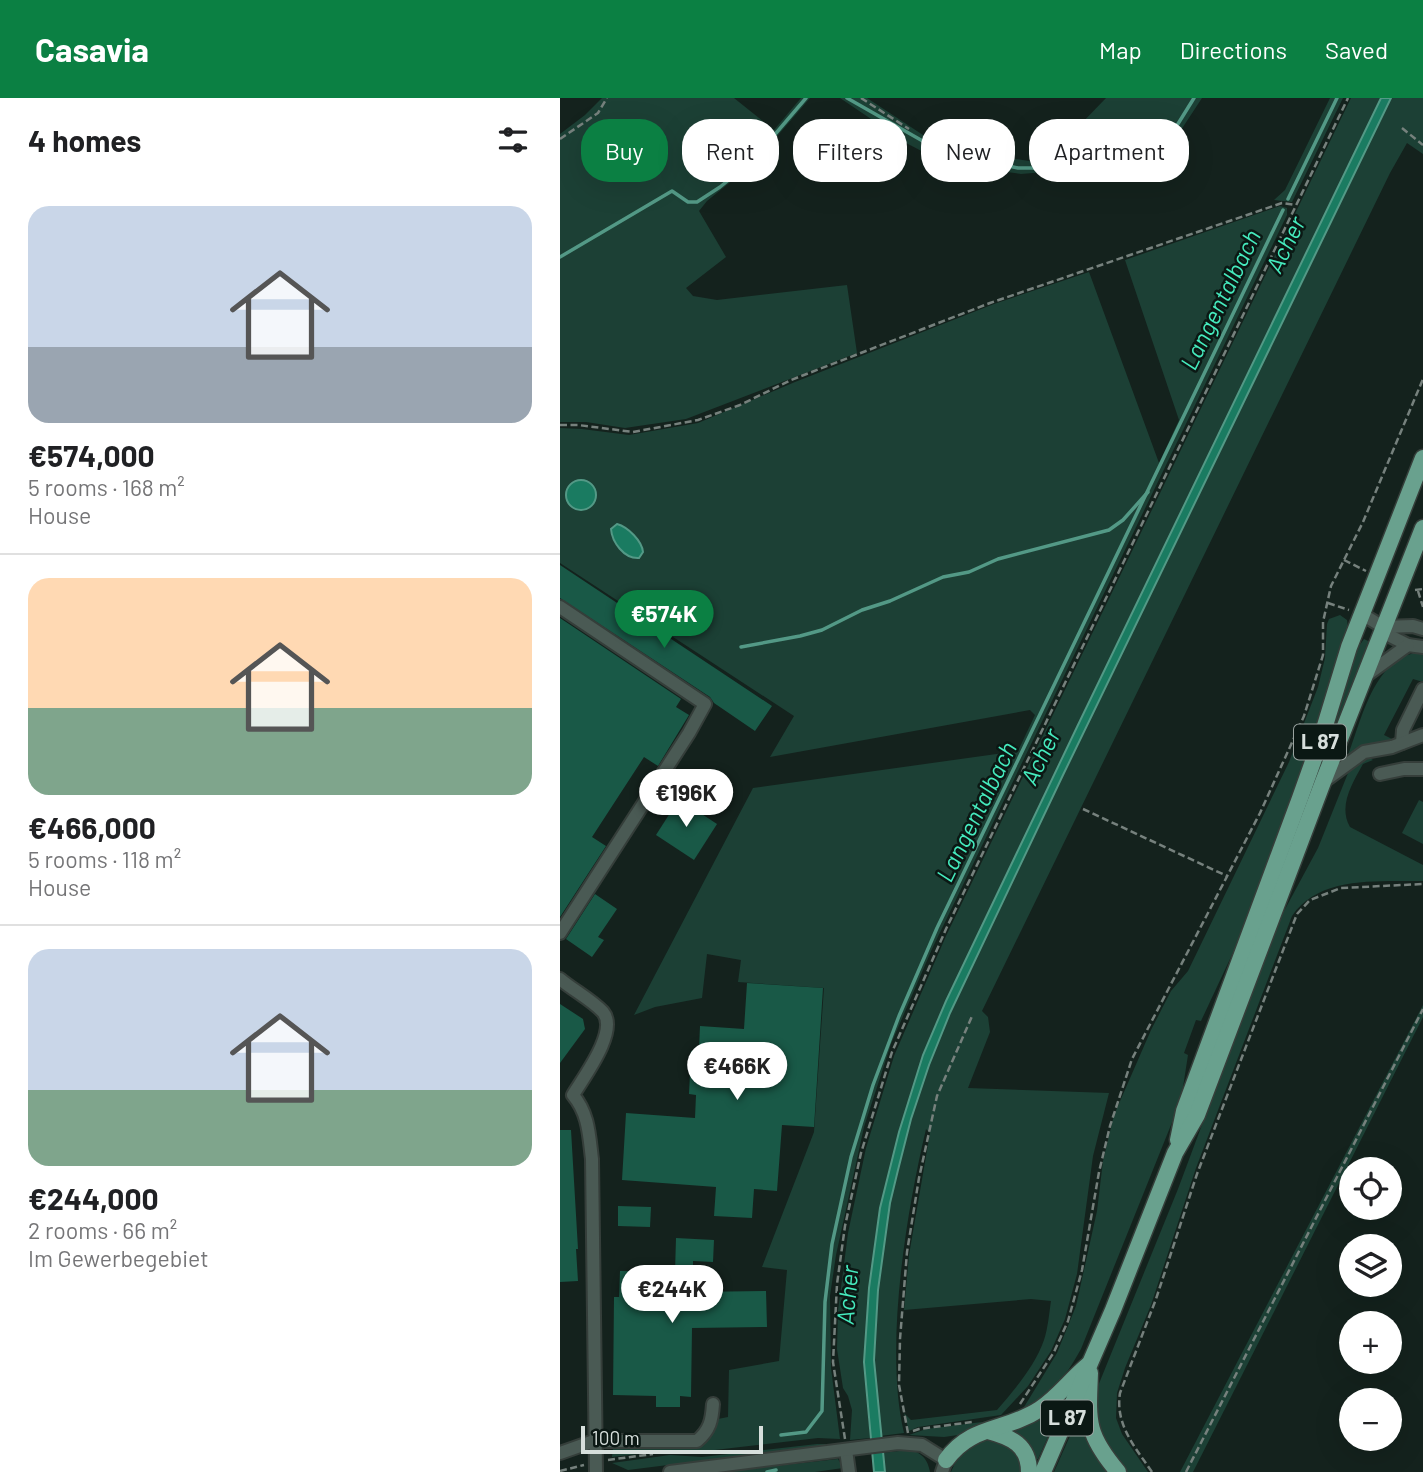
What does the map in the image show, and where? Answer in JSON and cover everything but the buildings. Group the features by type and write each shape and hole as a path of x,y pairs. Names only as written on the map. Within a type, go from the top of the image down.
{"main road":[{"name":"L 87","path":"1175,1153 1184,1111 1308,776 1349,646 1423,458"},
{"name":"L 87","path":"1043,1472 1090,1364 1175,1153 1197,1115 1423,528"},
{"path":"944,1466 956,1447 983,1426 1016,1422 1041,1408 1090,1364"},
{"path":"1090,1364 1088,1422 1102,1452 1118,1472"},
{"path":"983,1426 1019,1444 1028,1460 1029,1472"}],"street":[{"path":"560,607 705,704 560,933"},
{"path":"1362,614 1383,627 1390,636 1408,645 1423,647"},
{"path":"1383,627 1413,626 1423,629"},
{"path":"1364,678 1408,645"},
{"path":"1402,743 1403,730 1423,689"},
{"path":"1323,782 1364,752 1392,747 1423,735"},
{"path":"1380,774 1404,769 1423,769"},
{"path":"560,979 604,1013 608,1028 605,1040 567,1095 582,1105 587,1119 592,1159 596,1467"},
{"path":"560,1453 594,1441 697,1441 706,1434 712,1422 713,1404"},
{"path":"670,1472 900,1440 922,1445 944,1466"},
{"path":"849,1472 850,1445"}],"path":[{"path":"560,139 598,113 607,98"},
{"path":"861,98 909,129"},
{"path":"850,1445 833,1362 837,1284 845,1226 861,1153 892,1052 946,929 1348,98"},
{"path":"1402,128 1423,145"},
{"path":"560,425 633,432 698,420 740,405 791,380 990,303 1282,202 1295,205"},
{"path":"1019,1405 1054,1352 1068,1321 1082,1270 1101,1160 1132,1059 1260,813 1304,716 1324,655 1323,622 1336,573 1363,522 1423,379"},
{"path":"1418,591 1423,607"},
{"path":"1328,603 1362,614"},
{"path":"1083,809 1227,876"},
{"path":"1152,1472 1124,1431 1117,1408 1120,1393 1165,1274 1197,1174 1297,914 1310,900 1341,888 1423,884"},
{"path":"1185,1472 1423,1009"},
{"path":"908,1434 900,1385 900,1339 907,1252 919,1178 937,1096 974,1014"},
{"path":"900,1440 919,1429 983,1426"},
{"path":"560,1471 596,1467 657,1454"}],"shaded area":[{"path":"602,98 734,98 760,119 682,119 682,182 730,182 699,211 726,257 686,288 693,296 717,300 847,285 857,353 686,419 625,428 586,422 560,422 560,134"},
{"path":"801,98 810,98 779,134 779,124"},
{"path":"840,98 867,98 899,119 871,119"},
{"path":"1106,98 1202,98 1188,119 1086,119"},
{"path":"1330,98 1343,98 1292,202 1274,200 1285,190"},
{"path":"1351,98 1381,98 1077,727 946,1001 923,1055 899,1132 880,1208 869,1288 864,1362 870,1438 850,1440 852,1410 843,1388 837,1349 838,1311 848,1233 866,1148 894,1056 946,936"},
{"path":"1381,98 1391,98 1063,775 950,1013 929,1065 911,1119 890,1203 878,1290 874,1360 885,1472 874,1472 864,1362 869,1288 880,1208 899,1132 923,1055 946,1001 1077,727"},
{"path":"1391,98 1423,98 1423,154 1407,143 1390,173 982,1011 988,1017 990,1032 968,1088 1109,1093 1093,1156 1077,1274 1065,1319 1051,1351 1028,1386 1001,1415 918,1427 909,1431 904,1413 911,1420 997,1410 1024,1377 1040,1350 1051,1301 1031,1299 904,1310 909,1255 930,1133 926,1129 911,1200 897,1322 898,1399 904,1433 880,1436 874,1360 878,1290 890,1203 911,1119 929,1065 950,1013 1063,775"},
{"path":"907,124 921,134 921,151 908,144"},
{"path":"1015,159 1029,161 1029,173 1015,173"},
{"path":"1280,206 1287,208 1287,215 932,949 891,1044 864,1127 836,1255 830,1296 831,1368 840,1439 818,1438 706,1451 672,1450 612,1457 613,1448 617,1445 702,1444 711,1435 718,1419 728,1417 729,1370 779,1361 787,1270 762,1267 814,1132 824,988 738,982 741,960 707,954 702,998 655,1007 634,1015 753,788 1018,751 1035,715 1030,710 770,757 794,716 560,563 560,428 629,435 698,423 994,304 1089,272 1159,463 1179,420 1125,260"},
{"path":"581,480 592,484 596,495 592,506 581,510 570,506 566,495 570,484"},
{"path":"617,524 630,531 640,543 643,552 639,558 628,556 616,544 611,529"},
{"path":"1340,615 1347,620 1348,628 1313,742 1237,944 1201,1021 1196,1020 1184,1053 1188,1055 1181,1100 1081,1349 1056,1385 1021,1412 1057,1353 1076,1306 1114,1115 1151,1030 1171,991 1188,971 1289,762 1318,687 1325,658 1327,624 1329,619"},
{"path":"1364,639 1370,642 1328,746 1356,650"},
{"path":"1423,652 1423,682 1413,679 1384,735 1392,739 1392,743 1347,758 1365,708 1381,676 1406,656"},
{"path":"1367,756 1373,760 1363,764 1346,803 1345,811 1350,827 1423,865 1423,881 1370,882 1334,887 1318,893 1292,916 1196,1168 1151,1305 1117,1393 1116,1418 1122,1434 1148,1472 1125,1472 1097,1432 1095,1395 1098,1386 1178,1189 1277,924 1318,848 1350,768"},
{"path":"1419,800 1423,802 1423,844 1402,833"},
{"path":"1423,1005 1423,1017 1352,1157 1344,1157"},
{"path":"1339,1166 1339,1183 1193,1472 1180,1472"},
{"path":"1058,1402 1062,1405 1038,1459 1032,1459 1015,1434 1017,1427"},
{"path":"998,1420 958,1435 909,1435 926,1429"},
{"path":"1077,1420 1082,1421 1108,1469 1106,1472 1054,1472"},
{"path":"999,1439 1016,1450 1024,1472 951,1472 965,1450 976,1442"},
{"path":"836,1444 628,1470 612,1463 670,1455 702,1457"},
{"path":"899,1448 920,1454 930,1472 885,1472 882,1453 899,1451"},
{"path":"838,1459 843,1468 815,1472 722,1472"}],"waterway":[{"path":"560,257 672,191 688,202 697,202 753,160 806,98"},
{"path":"847,98 942,152 1018,168 1052,168 1163,148 1194,98"},
{"name":"Langentalbach","path":"1288,199 1337,98"},
{"name":"Langentalbach","path":"781,1435 806,1432 822,1411 825,1302 832,1244 851,1157 873,1085 899,1016 937,928 1283,210"},
{"path":"741,647 822,630 862,610 890,601 943,577 969,572 998,559 1109,530 1123,520 1148,492"},
{"name":"Langentalbach","path":"767,1472 776,1470"}],"water label":[{"name":"Acher","path":"1286,245"},
{"name":"Acher","path":"1041,757"},
{"name":"Acher","path":"848,1295"}]}
